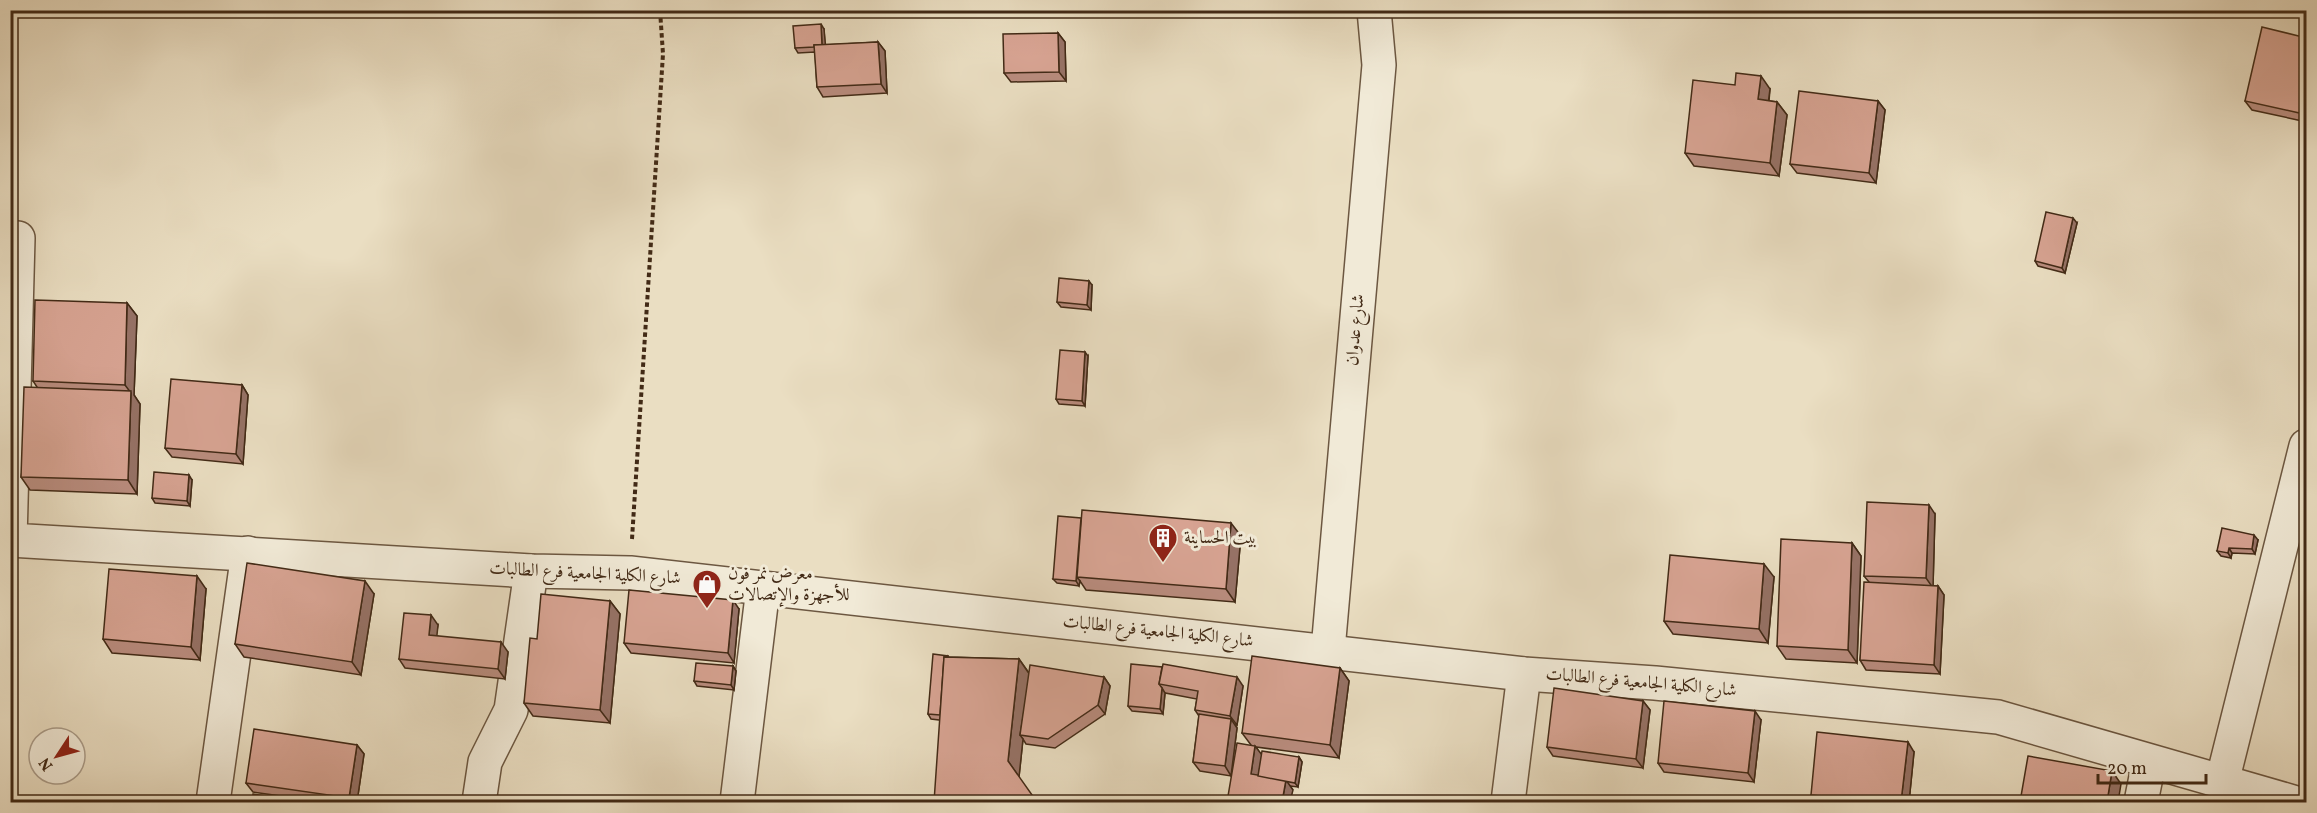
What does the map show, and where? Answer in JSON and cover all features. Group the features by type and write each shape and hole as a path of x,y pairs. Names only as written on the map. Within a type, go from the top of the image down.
{"street":[{"name":"شارع عدوان","path":"1328,650 1379,65 1374,10"},
{"path":"10,540 18,238"},
{"path":"2222,782 2307,446"},
{"name":"شارع الكلية الجامعية فرع الطالبات","path":"10,540 531,571 630,573 1328,650 1524,674 1655,683 1998,717 2293,802"},
{"path":"213,802 248,553"},
{"path":"479,802 485,762 511,710 531,571"},
{"path":"737,802 763,588"},
{"path":"1508,802 1524,674"},
{"path":"2141,802 2149,762"}],"path":[{"path":"630,573 663,54 660,10"}],"building":[{"path":"821,24 822,45 795,48 793,26"},
{"path":"2262,27 2307,38 2307,103 2304,114 2245,101"},
{"path":"1058,33 1059,72 1004,73 1003,34"},
{"path":"878,42 881,84 817,87 814,45"},
{"path":"1736,73 1761,76 1758,99 1777,102 1770,163 1685,153 1693,80 1735,85"},
{"path":"1799,91 1878,101 1869,173 1790,164"},
{"path":"2046,212 2073,218 2062,268 2035,261"},
{"path":"1059,278 1089,281 1087,305 1057,302"},
{"path":"35,300 127,303 125,385 33,381"},
{"path":"1060,350 1085,352 1082,401 1056,399"},
{"path":"171,379 242,385 236,454 165,448"},
{"path":"24,387 131,391 128,480 21,477"},
{"path":"154,472 189,475 187,501 152,498"},
{"path":"1867,502 1929,505 1926,578 1864,576"},
{"name":"بيت الحساينة","path":"1082,510 1231,523 1226,589 1077,577"},
{"path":"1058,516 1081,518 1076,581 1053,579"},
{"path":"2222,528 2254,535 2252,549 2229,548 2228,553 2217,551"},
{"path":"1781,539 1852,543 1848,650 1777,646"},
{"path":"1670,555 1764,564 1759,629 1664,621"},
{"path":"247,563 365,581 352,662 235,644"},
{"path":"109,569 197,576 191,647 103,639"},
{"path":"1864,582 1938,586 1934,665 1860,660"},
{"path":"629,590 733,600 728,653 624,643"},
{"path":"541,594 610,601 600,710 524,703 530,638 537,639"},
{"path":"404,613 431,615 429,635 501,642 498,669 399,659"},
{"path":"933,654 948,656 944,657 940,715 928,714"},
{"path":"1252,656 1340,668 1330,745 1242,733"},
{"path":"944,657 1019,659 1008,761 1037,802 934,802"},
{"path":"696,663 733,666 731,685 694,681"},
{"path":"1131,664 1162,667 1159,684 1162,688 1160,709 1128,706"},
{"path":"1163,664 1237,677 1230,716 1195,710 1198,691 1159,684"},
{"path":"1030,665 1104,677 1098,705 1048,739 1020,735"},
{"path":"1554,688 1643,701 1636,759 1547,747"},
{"path":"1664,701 1755,711 1748,773 1658,763"},
{"path":"1199,714 1231,719 1225,766 1193,762"},
{"path":"254,729 357,745 349,798 246,783"},
{"path":"1817,732 1908,742 1901,802 1811,795"},
{"path":"1237,743 1255,746 1251,774 1286,780 1282,802 1227,802"},
{"path":"1262,751 1299,757 1295,783 1258,776"},
{"path":"2028,756 2112,771 2107,802 2020,802"},
{"path":"253,794 308,802 252,802"}],"place":[{"name":"بيت الحساينة","path":"1163,564"},
{"name":"معرض نمر فون للأجهزة والإتصالات","path":"707,610"}]}
